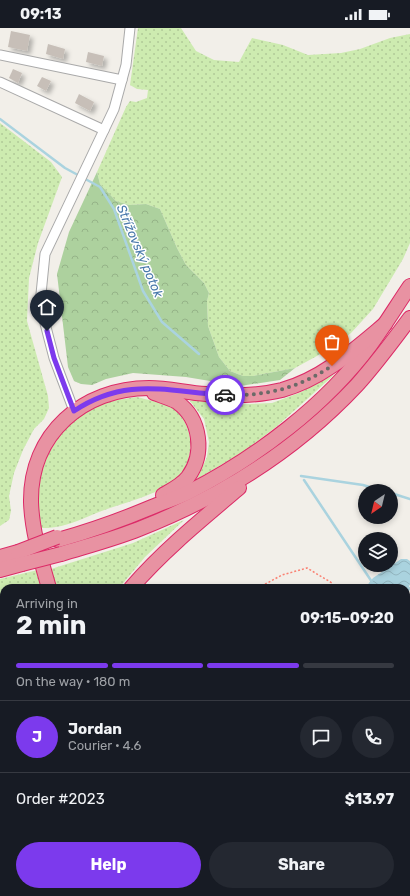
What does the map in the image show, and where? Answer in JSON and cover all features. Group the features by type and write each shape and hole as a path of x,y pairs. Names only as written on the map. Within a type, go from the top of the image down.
{"highway":[{"path":"0,570 20,558 188,493 270,443 308,412 345,375 371,345 410,286"},
{"path":"134,584 150,566 199,521 319,421 357,384 410,318"},
{"path":"48,584 34,529 31,501 32,486 35,471 45,445 58,426 74,411 95,399 137,388 226,395 265,393 281,390 311,379 332,366 385,324"},
{"path":"58,544 172,490 188,477 196,461 198,449 196,429 192,420 177,403 167,397 152,393 118,392"},
{"path":"58,544 131,532 173,516 229,487 276,456"},
{"path":"0,557 20,558"}],"street":[{"path":"74,411 54,358 40,304 45,254 114,109 126,65 130,28"},
{"path":"0,55 122,80"},
{"path":"0,82 104,130"}],"path":[{"path":"265,584 282,575 307,568 333,584"}],"green space":[{"path":"138,28 181,28 196,51 214,60 239,62 252,38 283,45 308,55 341,53 360,49 390,38 410,34 410,243 403,259 373,309 351,333 326,351 295,368 253,376 243,376 230,371 219,357 208,326 207,301 209,293 204,283 186,265 160,209 146,204 129,205 116,201 100,184 97,172 126,107 130,101 136,102 147,98 148,90 137,89 130,85"},
{"path":"0,123 51,162 62,177 38,243 29,278 27,321 48,396 49,408 44,419 34,429 23,450 14,473 9,496 11,511 9,520 0,526"},
{"path":"97,172 100,184 116,201 129,205 146,204 160,209 186,265 204,283 209,293 207,301 208,326 219,357 230,371 243,376 253,376 295,368 280,380 240,386 186,377 133,373 106,379 92,385 81,384 74,381 68,367 57,274 69,232"},
{"path":"335,374 276,427 243,452 197,479 207,457 209,442 204,419 190,401 197,399 227,405 272,403 299,393"},
{"path":"137,397 172,408 186,423 189,433 190,454 182,472 167,486 149,495 67,525 41,528 39,513 39,488 41,475 45,462 58,439 66,429 86,412 107,402"},
{"path":"184,520 145,557 122,584 55,584 51,569 133,543"},
{"path":"38,570 42,584 0,584 0,579"}],"water":[{"path":"401,559 407,559 410,561 410,584 368,584 373,578 382,572 398,572 398,561"}],"building":[{"path":"11,31 30,35 27,51 8,47"},
{"path":"48,44 65,49 63,59 46,54"},
{"path":"88,52 104,56 102,66 86,62"},
{"path":"13,69 22,73 18,83 9,78"},
{"path":"42,77 51,81 46,91 37,86"},
{"path":"79,94 94,102 90,111 75,103"}],"waterway":[{"name":"Střížovský potok","path":"0,119 65,168 100,187 114,209 143,291 162,322 199,354"},
{"path":"301,476 358,484"},
{"name":"Střížovský potok","path":"304,480 373,584"},
{"path":"398,495 410,499"}],"way so far":[{"path":"225,395 244,395 281,390 311,379 332,366"}],"route":[{"path":"47,331 54,358 74,411 106,394 137,388 225,395"}]}
